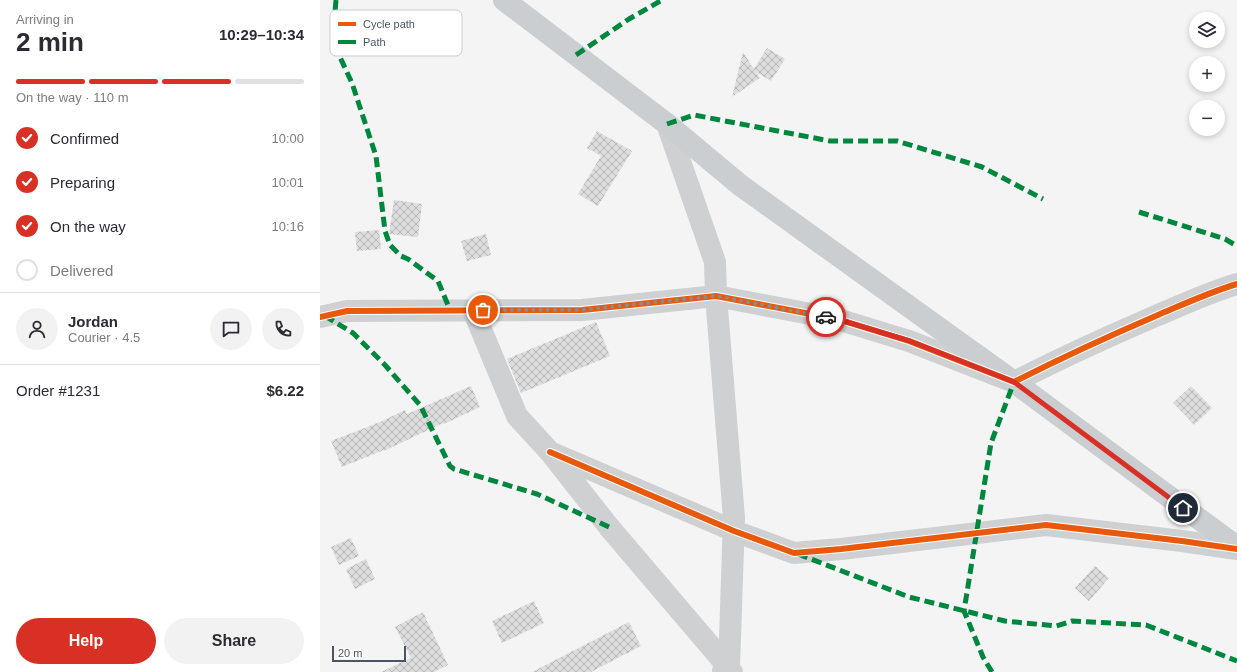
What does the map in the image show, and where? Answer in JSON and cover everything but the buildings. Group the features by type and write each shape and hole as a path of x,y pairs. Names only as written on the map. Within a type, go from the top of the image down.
{"main road":[{"path":"504,0 667,124 740,186 1014,382 1237,548"}],"street":[{"path":"667,124 715,262 716,296 734,518 727,671"},
{"path":"320,316 347,311 582,310 716,296 837,319 910,341 1014,382 1127,328 1217,290 1237,284"},
{"path":"473,310 518,416 550,452 609,527 727,671"},
{"path":"550,452 734,531 794,553 841,549 1046,525 1182,540 1237,548"}],"marked path":[{"path":"335,10 336,0"},
{"path":"576,55 629,19 662,0"},
{"path":"339,56 352,83 376,156 385,231 390,245 401,256 408,259 438,281 450,310"},
{"path":"667,124 694,115 830,141 897,141 982,167 1043,199"},
{"path":"1139,212 1225,239 1237,246"},
{"path":"325,316 353,333 385,365 420,405 450,466 454,469 537,494 609,527"},
{"path":"992,672 983,657 964,611 991,443 1014,382"},
{"path":"798,554 909,597 1005,621 1056,626 1072,621 1146,625 1237,661"}],"cycle path":[{"path":"320,317 347,311 582,310 716,296 837,319 909,341 1014,382 1103,339 1207,294 1237,284"},
{"path":"550,452 734,531 794,553 841,549 1046,525 1237,549"}],"way so far":[{"path":"483,310 582,310 716,296 826,317"}],"route":[{"path":"826,317 910,341 1014,382 1183,508"}]}
